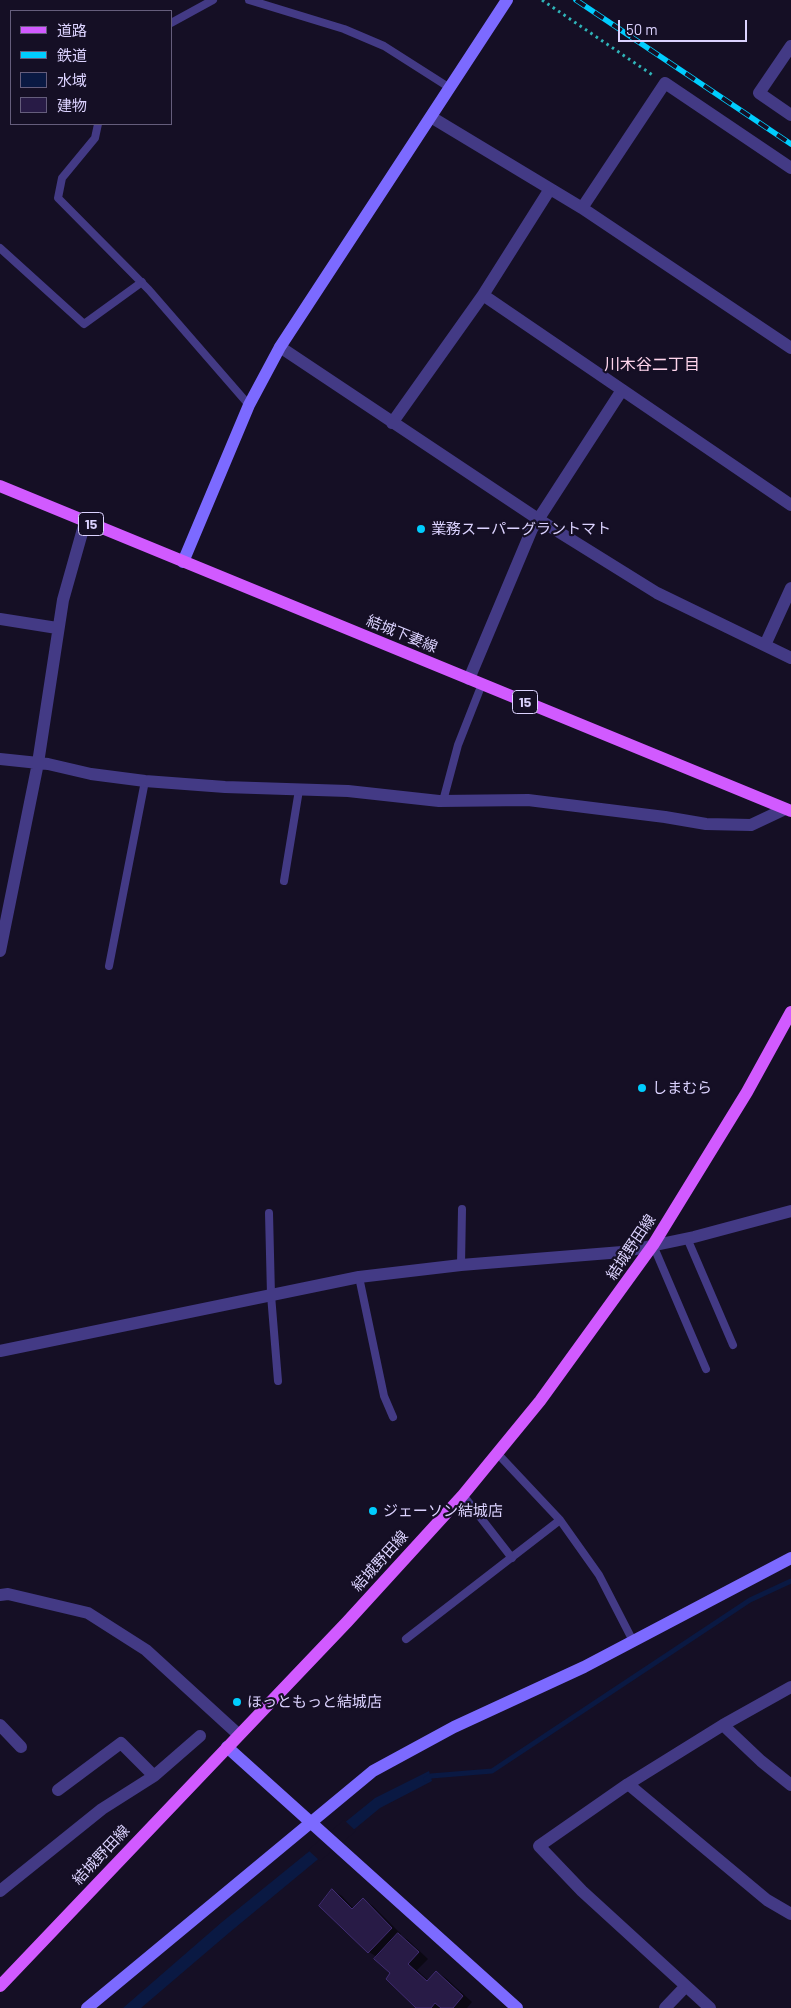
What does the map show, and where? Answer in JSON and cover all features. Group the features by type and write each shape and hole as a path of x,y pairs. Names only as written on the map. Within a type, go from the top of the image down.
{"main road":[{"name":"結城下妻線","path":"0,486 788,810"},
{"name":"結城野田線","path":"0,1986 347,1622 463,1495 540,1401 653,1245 747,1092 791,1012"}],"street":[{"path":"183,562 249,405 280,347 506,0"},
{"path":"791,46 759,93 791,115"},
{"path":"582,208 665,83 791,168"},
{"path":"431,116 582,208 791,348"},
{"path":"392,423 483,295 550,189"},
{"path":"483,295 791,505"},
{"path":"280,347 538,519 657,593 791,658"},
{"path":"469,679 538,519 622,390"},
{"path":"0,951 38,763 57,628 85,522"},
{"path":"765,645 791,588"},
{"path":"0,619 57,628"},
{"path":"0,759 38,763 91,774 145,781 225,787 348,791 443,801 528,800 706,824 751,825 788,810"},
{"path":"0,1351 359,1277 461,1265 622,1252 687,1238 791,1211"},
{"path":"87,2008 310,1821 373,1771 454,1727 584,1666 791,1558"},
{"path":"0,1595 8,1594 88,1613 146,1650 239,1735"},
{"path":"710,2008 582,1891 539,1846 628,1784 723,1725 791,1687"},
{"path":"0,1725 21,1747"},
{"path":"723,1725 761,1761 791,1785"},
{"path":"0,1890 102,1809 154,1776 200,1736"},
{"path":"58,1790 121,1742 154,1776"},
{"path":"227,1747 517,2008"},
{"path":"628,1784 767,1900 791,1914"},
{"path":"665,2008 686,1986"}],"lane":[{"path":"172,22 213,0"},
{"path":"249,0 344,29 384,46 450,88"},
{"path":"98,125 95,138 62,178 58,198 142,282 249,405"},
{"path":"0,248 84,324 142,282"},
{"path":"443,801 458,745 482,684"},
{"path":"109,966 145,781"},
{"path":"284,881 299,790"},
{"path":"461,1265 462,1209"},
{"path":"268,1213 271,1295 278,1381"},
{"path":"687,1238 733,1344"},
{"path":"653,1245 706,1369"},
{"path":"359,1277 384,1396 392,1417"},
{"path":"497,1453 560,1520 599,1576 633,1641"},
{"path":"463,1495 512,1558"},
{"path":"406,1639 560,1520"}],"path":[{"path":"542,0 665,83"}],"water":[{"path":"429,1771 432,1781 380,1808 141,2008 123,2008 222,1922 375,1798"}],"pier":[{"path":"344,1820 356,1831 320,1861 308,1850"}],"building":[{"path":"332,1889 352,1909 363,1898 392,1928 368,1953 319,1906"},
{"path":"398,1933 419,1952 408,1964 427,1981 436,1971 463,1996 453,2008 441,2008 435,2003 431,2008 416,2008 386,1979 390,1973 374,1959"}],"waterway":[{"path":"426,1779 431,1776 492,1771 750,1600 791,1581"}],"railway":[{"path":"576,0 791,144"}],"place":[{"name":"業務スーパーグラントマト","path":"421,529"},
{"name":"しまむら","path":"642,1088"},
{"name":"ジェーソン結城店","path":"373,1511"},
{"name":"ほっともっと結城店","path":"237,1702"}],"district":[{"name":"川木谷二丁目","path":"652,365"}]}
